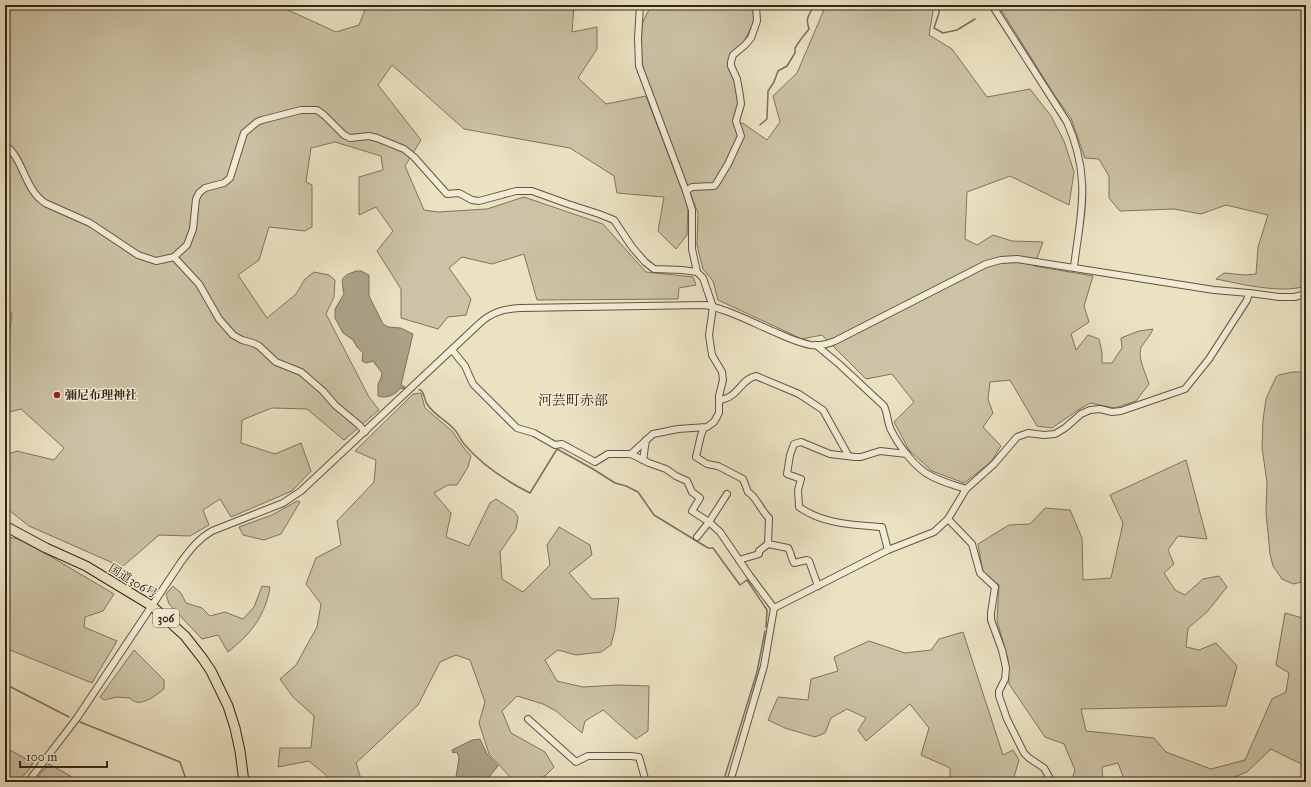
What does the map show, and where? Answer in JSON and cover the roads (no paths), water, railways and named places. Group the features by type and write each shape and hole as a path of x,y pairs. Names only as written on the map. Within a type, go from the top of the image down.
{"highway":[{"name":"国道306号","path":"5,526 46,548 86,566 152,606 172,623 196,649 211,671 228,706 240,751 244,782"}],"street":[{"path":"631,454 652,434 696,427 704,428 710,425 717,419 719,413 719,396 723,380 722,372 712,355 710,335 713,307 703,278 697,272 692,249 692,210 639,66 638,38 640,5"},
{"path":"686,191 692,187 714,186 728,164 740,139 736,121 741,104 737,79 731,66 731,62 733,55 745,46 751,38 757,21 756,5"},
{"path":"992,5 1067,122 1074,141 1080,164 1082,203 1074,267"},
{"path":"5,145 19,163 32,190 39,199 90,223 138,255 156,260 174,257 187,245 193,229 196,199 199,193 204,188 224,183 230,178 244,132 257,122 286,113 308,109 320,111 344,136 350,138 369,136 404,149 414,157 447,194 460,193 472,200 479,201 516,191 532,191 539,193 614,220 632,247 654,270 682,270 697,272"},
{"path":"174,257 199,284 219,318 233,335 259,346 276,362 301,372 324,391 335,405 365,432"},
{"path":"28,782 77,718 190,550 203,536 292,498 490,315 508,309 705,305 793,340 805,344 816,345 835,341 960,277 993,262 1010,259 1074,267 1214,290 1286,298 1306,294"},
{"path":"774,608 888,550 934,532 948,519 966,489 994,464 1014,439 1020,435 1028,433 1044,435 1055,434 1065,428 1081,414 1090,410 1096,409 1112,412 1121,411 1185,389 1209,359 1247,300 1249,293"},
{"path":"816,345 840,364 884,406 891,430 907,454 926,474 966,489"},
{"path":"452,350 465,366 473,384 517,428 534,433 555,445 562,444 595,462 608,454 631,454 666,469 687,482 692,492 700,498 692,511 709,522 720,532 774,608 764,666 730,782"},
{"path":"720,400 729,398 750,378 756,376 799,394 823,410 848,455"},
{"path":"704,428 696,457 707,464 718,466 743,479 748,492 769,518 768,544"},
{"path":"644,460 646,440"},
{"path":"888,550 882,527 820,519 799,506 798,490 800,479 787,474 790,454 794,444 801,442 830,454 861,457 880,451 907,454"},
{"path":"697,537 709,522 727,494"},
{"path":"948,519 972,544 980,573 995,587 991,616 1005,660 1005,679 999,693 1007,719 1024,753 1044,768 1052,782"},
{"path":"739,560 759,554 759,551 768,544 788,548 794,563 808,561 818,586"},
{"path":"528,719 576,762 588,756 639,757 646,782"}],"waterway":[{"path":"760,125 767,119 768,91 774,82 778,71 787,66 795,53 795,48 809,29 809,14 814,5"},
{"path":"939,5 939,13 934,28 943,33 957,30 975,19"},
{"path":"419,390 421,390 430,408 457,432 464,444 486,466 511,483 530,493 557,449 615,483 626,486 638,492 654,515 708,548 713,548 740,585 747,580 767,610 766,627"},
{"path":"725,776 757,672 765,631"},
{"path":"5,684 69,717"},
{"path":"80,722 180,762 187,782"},
{"path":"733,779 736,780 735,782"}],"place":[{"name":"彌尼布理神社","path":"57,395"}],"district":[{"name":"河芸町赤部","path":"573,400"}]}
